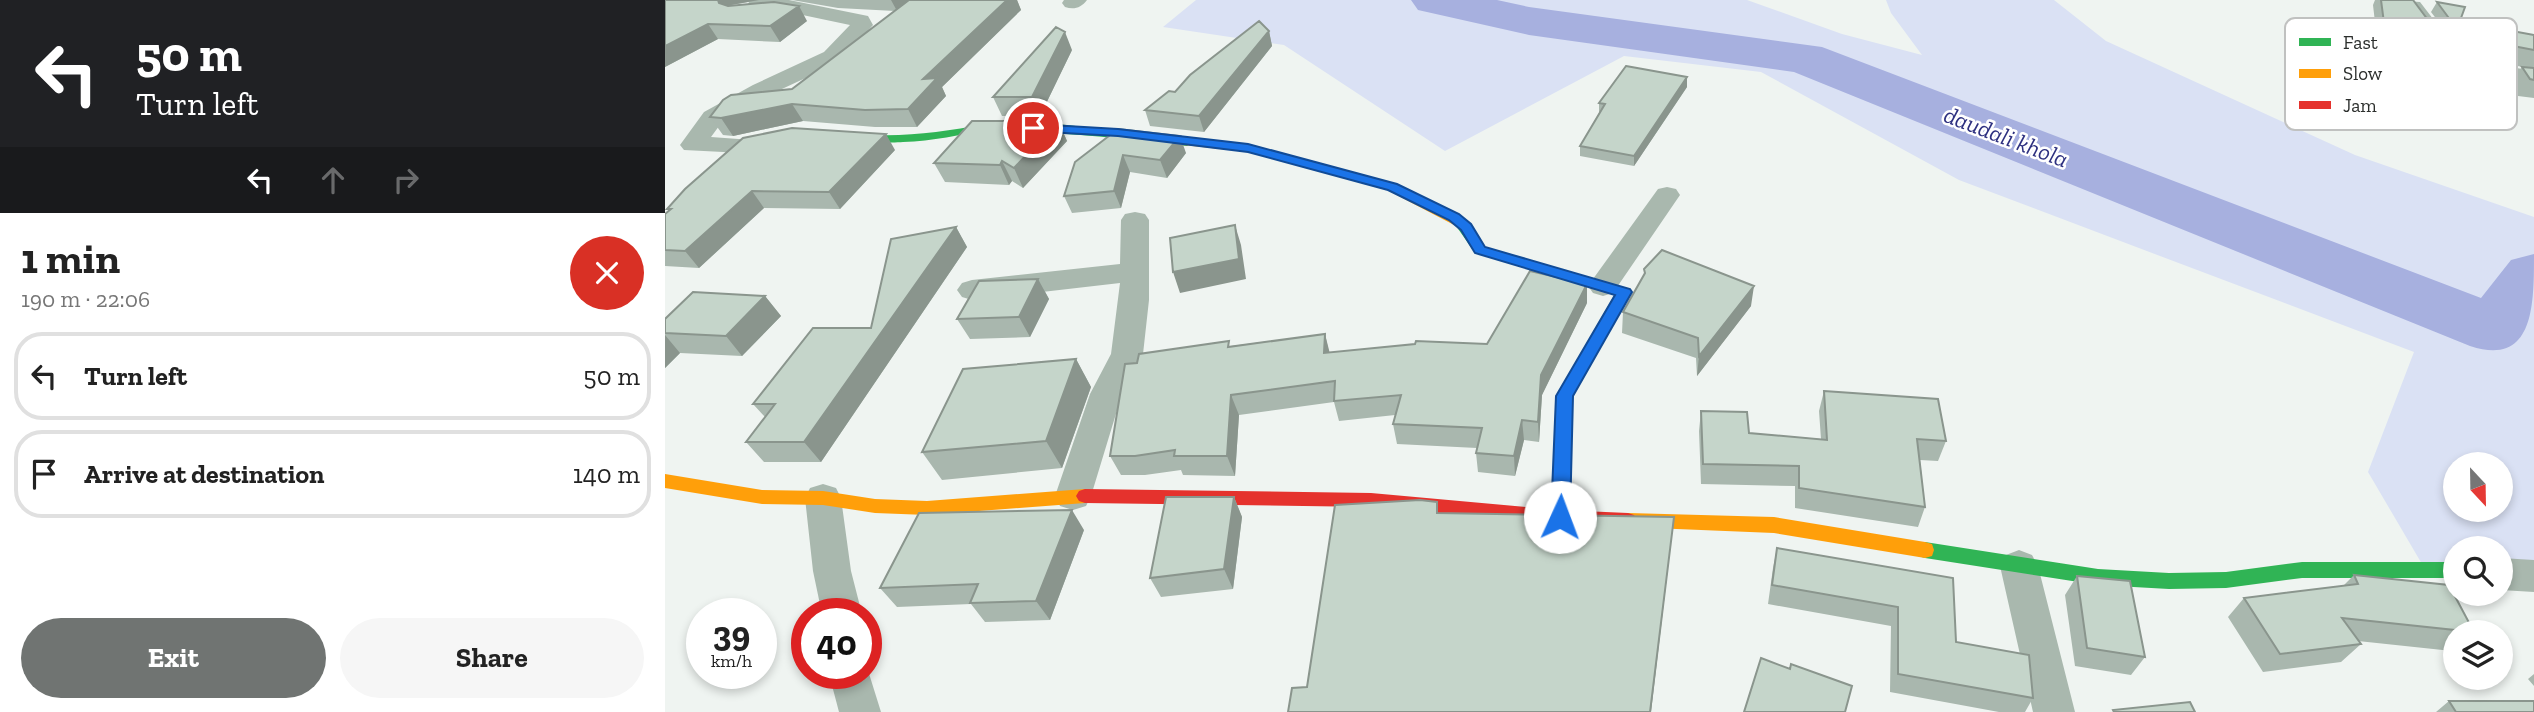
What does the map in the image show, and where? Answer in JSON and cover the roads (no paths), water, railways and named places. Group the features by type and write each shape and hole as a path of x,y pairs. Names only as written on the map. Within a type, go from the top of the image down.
{"street":[{"path":"2402,0 2413,6 2422,18"},
{"path":"738,12 751,5 774,3 860,20 862,25 832,57 761,90 713,117 693,145 749,144"},
{"path":"815,134 875,139 920,138 985,128 1057,128 1248,148 1392,187 1454,217 1466,227 1480,250 1624,292 1564,396 1560,517"},
{"path":"723,163 749,144"},
{"path":"1603,286 1667,195"},
{"path":"1073,496 1106,394 1127,354 1134,272 1135,220"},
{"path":"972,290 1134,272"},
{"path":"665,481 762,497 823,498 875,506 927,508 1073,496 1371,500 1560,517 1774,526 2019,566 2098,577 2169,581 2226,580 2302,570 2443,569"},
{"path":"823,498 830,538 832,585 836,598"},
{"path":"2019,566 2054,712"},
{"path":"2513,575 2534,576"},
{"path":"854,689 860,712"}],"waterway":[{"name":"daudali khola","path":"1434,0 1529,21 1804,58 2494,329 2534,275"}]}
